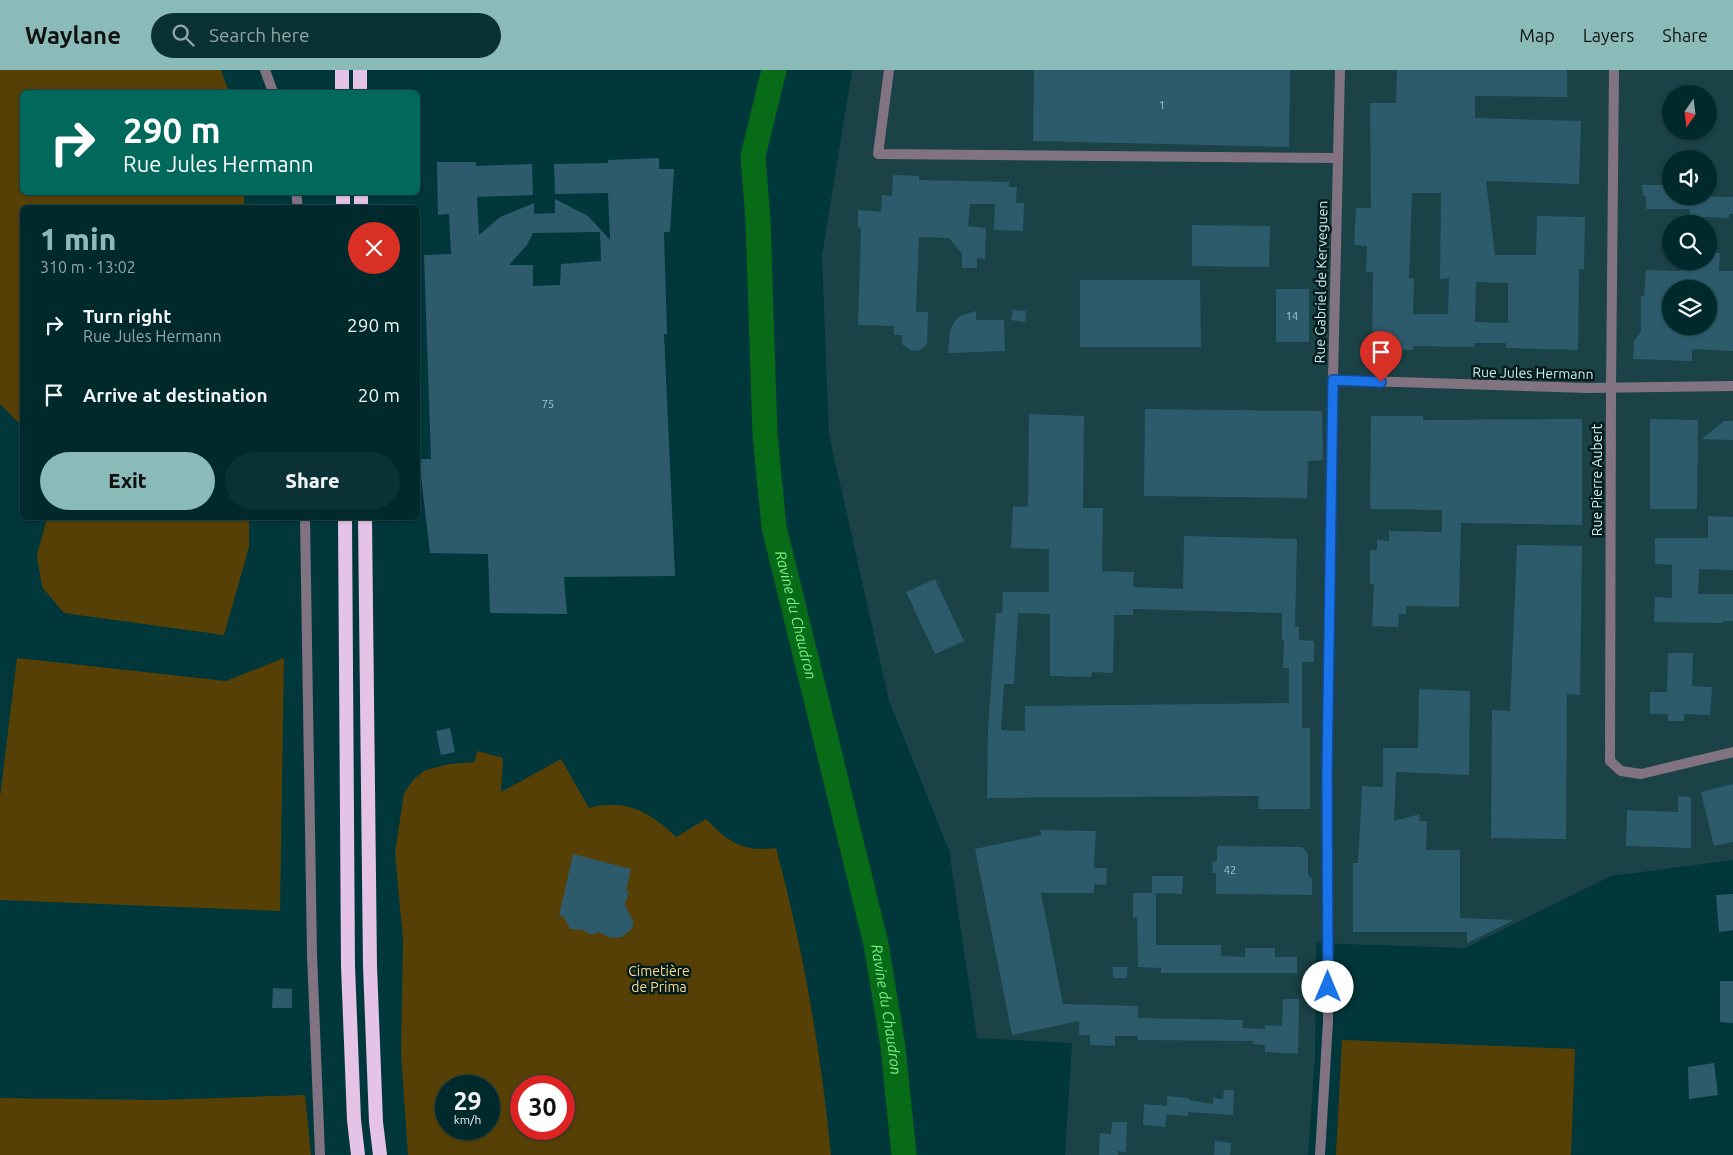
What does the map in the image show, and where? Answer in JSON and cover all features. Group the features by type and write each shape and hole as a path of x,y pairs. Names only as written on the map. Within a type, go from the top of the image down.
{"highway":[{"path":"342,70 342,90"},
{"path":"360,70 360,90"},
{"path":"345,520 348,966 354,1120 358,1155"},
{"path":"365,520 370,966 376,1122 380,1155"}],"street":[{"path":"265,70 272,90"},
{"path":"890,70 878,154 1338,158"},
{"name":"Rue Gabriel de Kerveguen","path":"1320,1155 1328,1021 1327,773 1340,70"},
{"name":"Rue Pierre Aubert","path":"1614,70 1610,761 1621,770 1641,774 1733,752"},
{"name":"Rue Jules Hermann","path":"1333,380 1611,388 1733,386"},
{"path":"304,520 312,954 320,1155"}],"shaded area":[{"path":"852,70 1733,70 1733,860 1611,876 1465,948 1316,943 1315,1057 1308,1155 1065,1155 1072,1043 977,1038 949,850 889,701 829,435 822,256"}],"green space":[{"path":"0,70 221,70 228,90 20,90 20,195 244,195 244,205 20,205 20,424 0,404"},
{"path":"46,520 249,520 249,547 224,635 64,613 42,587 37,555"},
{"path":"17,658 226,681 284,658 280,911 0,900 0,797"},
{"name":"Cimetière de Prima","path":"478,751 503,758 501,792 561,759 589,808 614,805 636,809 667,828 676,837 706,819 722,834 737,844 754,849 776,848 795,924 810,1000 831,1155 408,1155 401,1054 403,940 395,853 404,793 414,779 426,770 449,764 474,762"},
{"path":"1342,1040 1575,1049 1571,1155 1336,1155"},
{"path":"305,1095 311,1155 0,1155 0,1098 160,1100"}],"building":[{"path":"1034,70 1290,70 1289,147 1033,141"},
{"path":"1397,70 1567,70 1567,97 1475,96 1475,118 1581,121 1579,184 1486,181 1495,255 1536,255 1537,216 1585,217 1584,269 1579,269 1578,350 1506,348 1506,343 1474,343 1474,347 1413,346 1413,350 1372,349 1373,272 1366,272 1367,246 1354,245 1356,208 1371,208 1370,103 1396,103","holes":["1412,193 1441,193 1440,279 1449,278 1448,314 1413,314 1414,278 1409,278","1476,282 1508,283 1508,323 1475,322"]},
{"path":"659,158 659,169 674,169 670,232 664,232 667,334 664,334 675,576 564,577 567,614 490,613 488,554 430,553 420,468 420,459 431,459 424,255 451,254 449,214 438,215 437,162 476,162 476,166 532,164 533,195 477,197 479,235 500,217 534,203 534,214 555,213 555,199 588,216 610,240 608,193 555,194 554,164 608,163 608,160","holes":["600,232 601,261 561,264 560,285 533,286 533,265 509,265 527,245 533,233"]},
{"path":"893,175 919,176 919,180 1009,182 1009,187 1017,187 1016,203 1024,203 1023,231 994,230 995,204 970,204 968,226 986,228 985,259 977,258 977,268 962,268 962,254 949,238 919,237 916,312 928,312 927,345 918,351 910,350 902,344 902,335 894,335 894,326 858,325 861,228 858,227 858,210 881,212 882,195 892,196"},
{"path":"1642,185 1662,185 1662,205 1717,205 1717,197 1733,197 1733,214 1729,214 1729,218 1717,218 1717,215 1690,215 1690,209 1646,209 1646,196 1643,196"},
{"path":"1192,225 1270,226 1269,267 1192,266"},
{"path":"1717,253 1720,253 1719,271 1733,271 1733,351 1692,349 1692,361 1633,359 1634,341 1641,331 1641,296 1644,296 1646,270 1717,270"},
{"path":"1080,280 1200,280 1201,347 1080,347"},
{"path":"1276,289 1309,289 1309,342 1276,342"},
{"path":"1013,310 1026,311 1025,322 1011,320"},
{"path":"976,311 976,320 1004,320 1005,351 948,353 950,330 954,322 960,316"},
{"path":"1145,409 1322,411 1323,460 1308,461 1307,498 1144,496"},
{"path":"1029,414 1084,416 1083,508 1103,508 1102,571 1134,572 1133,587 1183,589 1184,536 1297,539 1295,627 1299,627 1299,640 1314,641 1314,662 1302,662 1302,728 1310,728 1310,809 1258,809 1259,796 987,798 988,729 996,613 1002,613 1003,592 1049,592 1049,549 1011,548 1013,506 1028,507","holes":["1133,609 1282,613 1282,640 1284,640 1283,668 1289,668 1289,703 1025,706 1025,731 1001,730 1004,684 1014,684 1018,613 1050,614 1050,676 1091,677 1092,672 1113,673 1114,615 1133,615"]},
{"path":"1371,416 1423,416 1423,420 1582,419 1582,525 1461,523 1459,607 1406,606 1406,614 1399,614 1398,627 1372,626 1374,584 1370,584 1370,550 1377,550 1377,540 1389,541 1389,531 1442,532 1442,510 1370,509"},
{"path":"1650,419 1698,420 1697,509 1650,509"},
{"path":"1724,421 1733,421 1733,440 1702,439"},
{"path":"1708,516 1733,517 1733,570 1699,569 1698,594 1733,594 1733,621 1723,621 1723,623 1654,622 1655,597 1672,598 1672,565 1655,564 1655,538 1708,538"},
{"path":"1517,545 1582,546 1580,695 1567,694 1566,839 1491,838 1492,710 1510,711"},
{"path":"935,579 964,641 935,654 906,592"},
{"path":"1668,653 1693,653 1692,686 1712,687 1710,715 1684,714 1684,721 1668,721 1668,714 1650,714 1650,692 1667,692"},
{"path":"1419,689 1470,691 1469,775 1396,772 1394,821 1420,814 1419,821 1427,821 1426,850 1460,850 1460,918 1514,920 1467,943 1467,932 1353,932 1353,863 1358,863 1362,786 1383,787 1383,748 1418,748"},
{"path":"450,728 455,752 441,755 436,731"},
{"path":"1733,784 1733,842 1714,846 1701,792"},
{"path":"1678,796 1691,797 1691,848 1626,846 1627,810 1678,812"},
{"path":"1040,830 1096,831 1094,868 1107,868 1106,885 1094,884 1094,893 1041,893 1063,1004 1138,1006 1138,1018 1243,1020 1242,1028 1265,1029 1265,1025 1282,1026 1283,999 1299,999 1298,1054 1265,1052 1265,1045 1253,1044 1253,1041 1138,1040 1138,1036 1115,1036 1115,1046 1090,1045 1090,1035 1079,1035 1079,1021 1012,1035 975,849 1042,835"},
{"path":"1217,846 1302,847 1308,854 1308,875 1312,879 1312,895 1216,894 1216,873 1213,873 1212,862 1217,861"},
{"path":"573,854 631,869 626,890 629,891 625,905 634,923 631,930 622,937 611,938 598,932 591,935 583,930 570,929 564,917 559,916"},
{"path":"1152,876 1183,876 1182,894 1156,893 1156,945 1221,945 1221,956 1245,957 1245,948 1275,948 1275,957 1297,957 1297,973 1161,973 1161,968 1138,967 1137,918 1133,918 1133,893 1152,893"},
{"path":"1733,894 1733,930 1719,932 1716,895"},
{"path":"1113,967 1127,967 1127,978 1113,978"},
{"path":"1720,981 1733,981 1733,1023 1720,1022"},
{"path":"273,988 292,989 292,1008 272,1008"},
{"path":"1714,1063 1718,1095 1689,1099 1688,1067"},
{"path":"1224,1090 1234,1090 1233,1115 1188,1112 1188,1116 1167,1114 1165,1127 1143,1125 1144,1104 1167,1106 1167,1096 1189,1098 1189,1100 1213,1104 1213,1098 1223,1099"},
{"path":"1112,1122 1127,1122 1126,1152 1118,1151 1118,1155 1099,1155 1100,1133 1111,1134"},
{"path":"1215,1141 1231,1143 1230,1155 1214,1155"}],"waterway":[{"name":"Ravine du Chaudron","path":"774,70 753,156 758,221 765,435 774,527 876,944 893,1047 904,1155"}],"route":[{"path":"1328,987 1327,773 1333,380 1381,382"}]}
